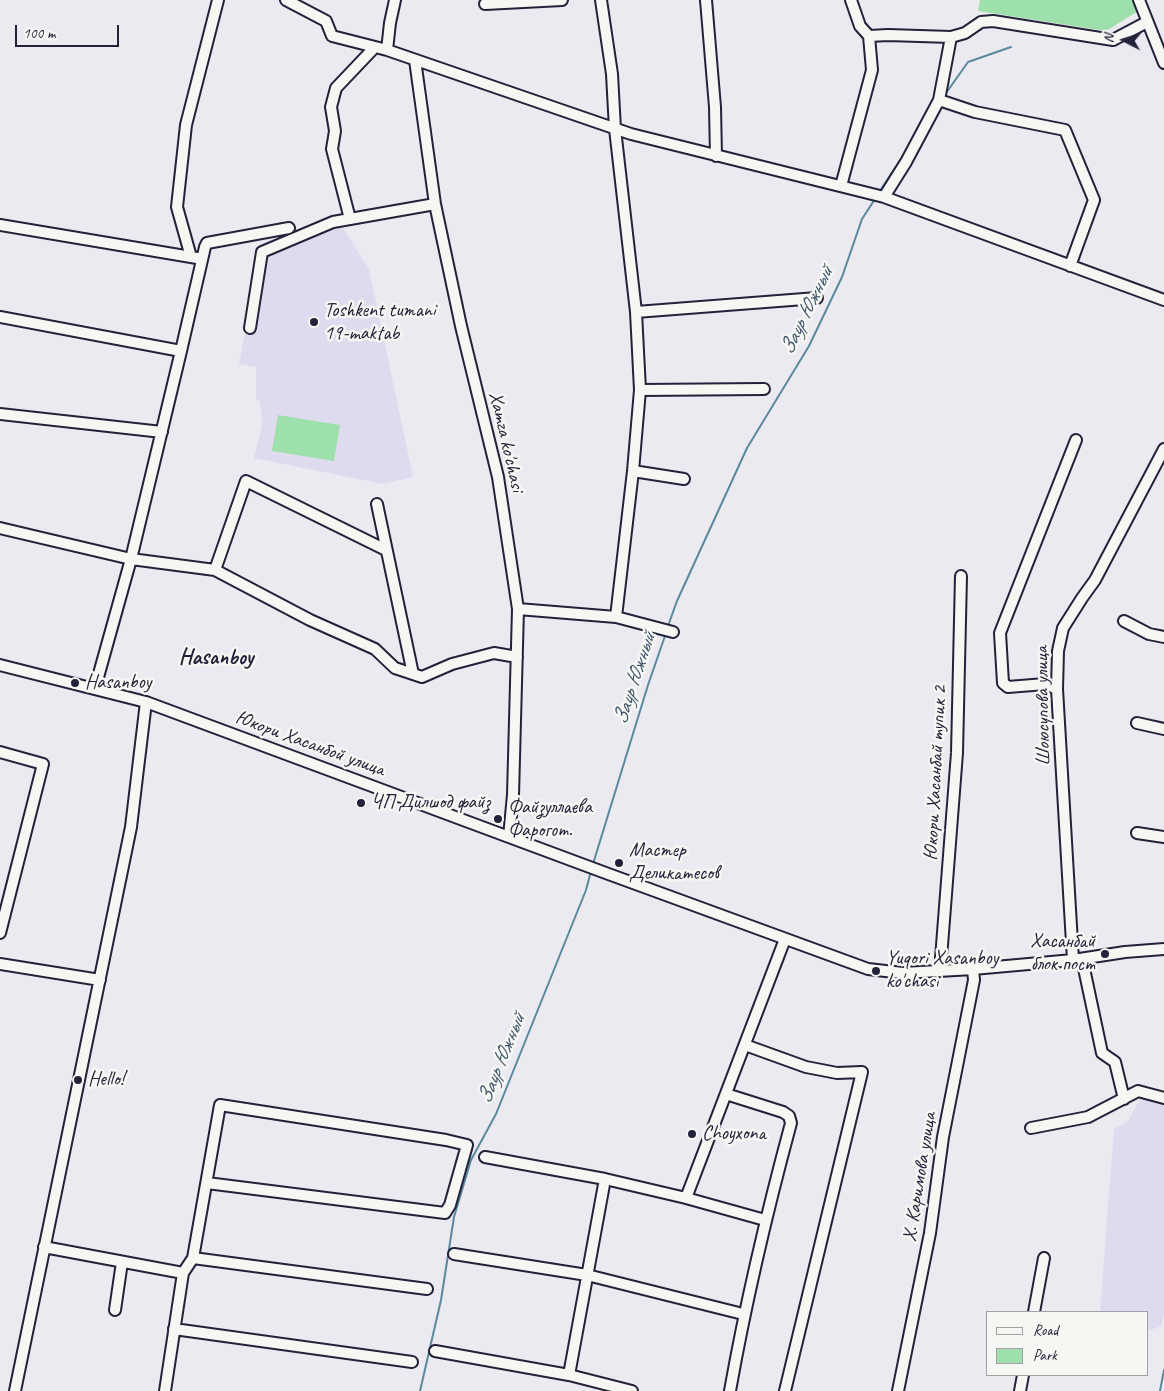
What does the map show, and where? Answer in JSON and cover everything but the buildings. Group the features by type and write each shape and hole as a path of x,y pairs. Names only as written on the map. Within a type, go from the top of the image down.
{"street":[{"path":"191,257 177,207 185,134 218,0"},
{"path":"286,0 326,21 332,36 387,50 615,129 884,197 1164,300"},
{"path":"387,50 395,0"},
{"path":"485,4 562,0"},
{"path":"601,0 612,74 615,129 636,312 640,390 633,471 616,617"},
{"path":"706,0 716,107 716,156"},
{"path":"841,186 872,70 869,36 860,26 851,0"},
{"path":"1139,0 1164,63"},
{"path":"869,36 951,37 965,33 981,22 994,21 1113,40 1147,22"},
{"path":"884,197 906,162 939,100 951,37"},
{"path":"350,219 332,149 335,131 331,107 336,88 374,48"},
{"name":"Xamza ko'chasi","path":"415,60 435,204 461,326 498,477 518,609 513,794 509,837"},
{"path":"939,100 975,112 1065,130 1094,200 1070,266"},
{"path":"250,328 262,252 332,222 435,204"},
{"path":"0,225 203,258"},
{"path":"95,688 131,559 205,247 208,244 289,228"},
{"path":"636,312 818,298"},
{"path":"0,317 181,351"},
{"path":"640,390 764,390"},
{"path":"0,414 162,432"},
{"path":"1057,689 1045,684 1008,687 1003,683 1000,634 1076,440"},
{"name":"Шоюсупова улица","path":"1124,1099 1115,1062 1102,1053 1077,960 1057,689 1058,651 1063,628 1095,580 1164,449"},
{"path":"633,471 684,480"},
{"path":"215,570 246,481 386,550"},
{"path":"377,504 413,674"},
{"path":"0,528 131,559 215,570 310,620 375,649 395,668 422,677 452,664 494,653 517,657"},
{"name":"Юкори Хасанбай тупик 2","path":"940,971 957,754 961,576"},
{"path":"518,609 616,617 673,632"},
{"path":"1124,621 1148,634 1164,637"},
{"name":"Юкори Хасанбой улица","path":"0,667 95,688 146,702 785,939 880,972 903,973 973,969 1077,960 1125,952 1164,949"},
{"path":"15,1391 131,827 146,702"},
{"path":"1137,723 1164,729"},
{"path":"0,752 43,764 0,933"},
{"path":"1137,833 1164,837"},
{"path":"686,1198 785,939"},
{"path":"0,964 100,980"},
{"name":"Х. Каримова улица","path":"898,1391 930,1233 943,1138 974,980 973,969"},
{"path":"745,1045 806,1067 837,1073 862,1072 784,1391"},
{"path":"1031,1128 1088,1117 1138,1091 1164,1098"},
{"path":"726,1094 783,1112 790,1116 790,1123 765,1220 744,1314 730,1391"},
{"path":"165,1391 183,1274 193,1258 220,1105 446,1140 467,1145 450,1205 445,1213 207,1183"},
{"path":"485,1157 605,1179 686,1198 765,1220"},
{"path":"569,1375 605,1179"},
{"path":"44,1247 183,1274"},
{"path":"454,1254 587,1275 744,1314"},
{"path":"193,1258 427,1290"},
{"path":"1034,1311 1044,1258"},
{"path":"116,1310 122,1262"},
{"path":"174,1329 412,1362"},
{"path":"435,1351 569,1375 632,1391"},
{"path":"1020,1391 1023,1376"}],"shaded area":[{"name":"Toshkent tumani 19-maktab","path":"332,225 343,228 369,269 413,477 383,484 254,458 262,425 260,401 256,400 256,367 239,364 259,260 267,262 269,255"},
{"path":"1143,1094 1164,1099 1164,1314 1161,1326 1149,1331 1149,1311 1100,1311 1114,1129 1128,1121"}],"green space":[{"path":"980,0 1133,0 1138,11 1106,31 978,11"},
{"path":"278,415 340,425 334,461 272,451"}],"waterway":[{"name":"Заур Южный","path":"944,96 968,62 1011,47"},
{"name":"Заур Южный","path":"880,191 906,151"},
{"name":"Заур Южный","path":"668,626 677,601 747,448 809,346 842,277 862,219 875,199"},
{"name":"Заур Южный","path":"593,864 666,633"},
{"name":"Заур Южный","path":"420,1391 441,1300 454,1217 471,1160 496,1114 586,890 591,871"},
{"path":"1160,1391 1164,1370"}],"place":[{"name":"Toshkent tumani 19-maktab","path":"314,322"},
{"name":"Hasanboy","path":"75,683"},
{"name":"ЧП Дилшод файз","path":"361,803"},
{"name":"Файзуллаева Фарогот.","path":"498,819"},
{"name":"Мастер Деликатесов","path":"619,863"},
{"name":"Хасанбай блок пост","path":"1105,954"},
{"name":"Yuqori Xasanboy ko'chasi","path":"876,971"},
{"name":"Hello!","path":"78,1080"},
{"name":"Choyxona","path":"692,1134"}],"district":[{"name":"Hasanboy","path":"216,658"}]}
